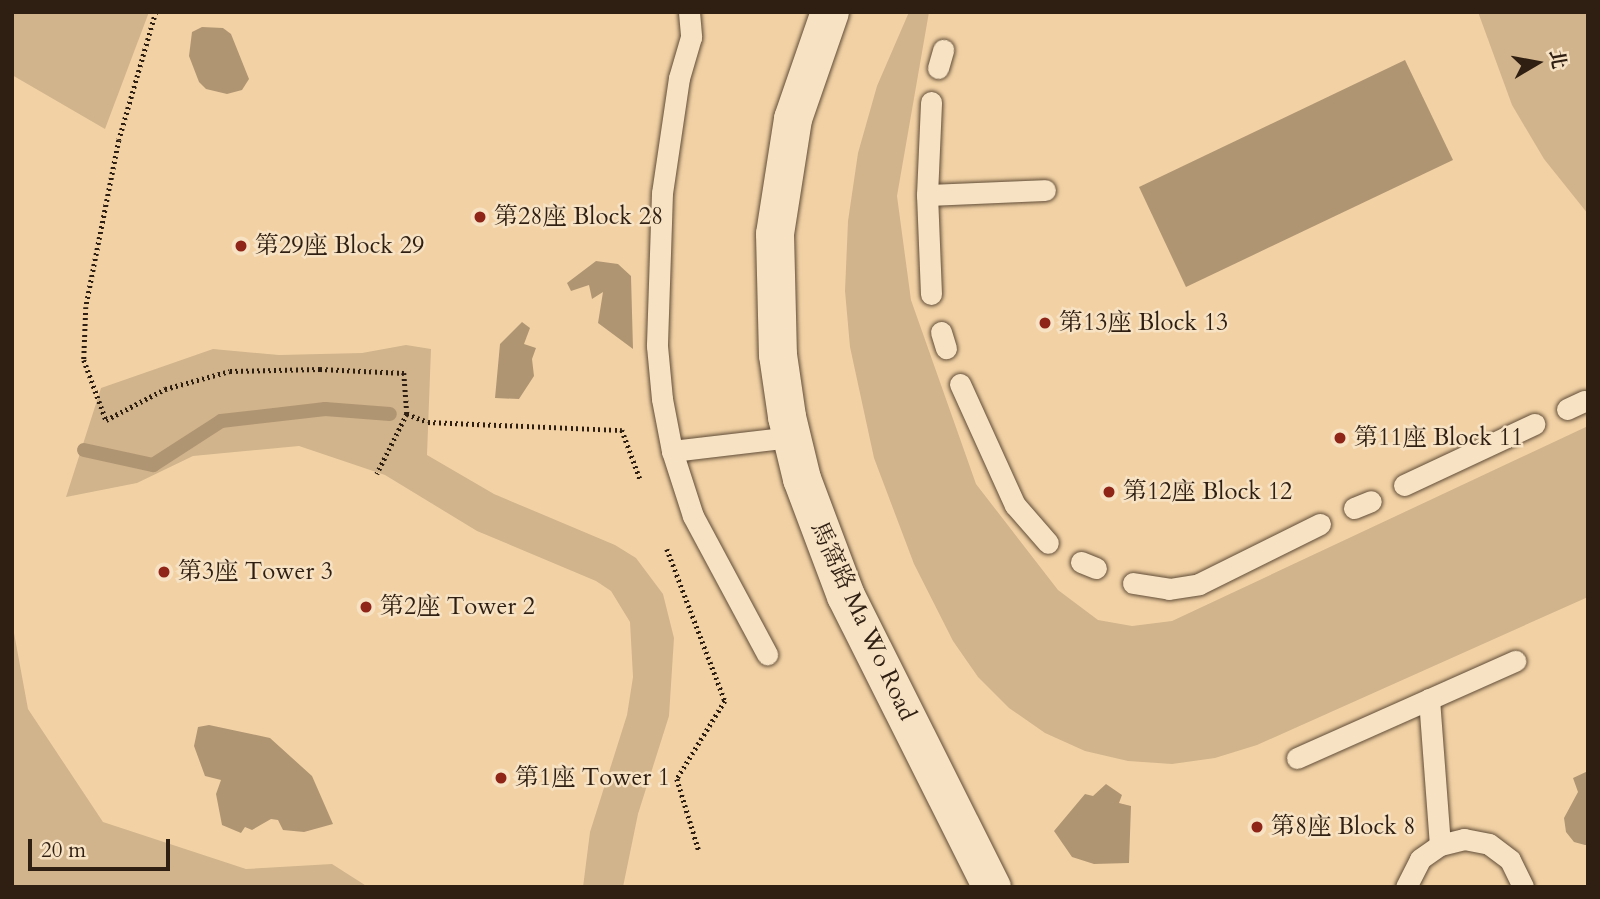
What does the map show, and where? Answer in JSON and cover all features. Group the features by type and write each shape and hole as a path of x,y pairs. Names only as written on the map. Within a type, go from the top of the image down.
{"street":[{"name":"馬窩路 Ma Wo Road","path":"830,12 793,119 775,234 778,355 792,437 822,538 846,596 992,887"}],"lane":[{"path":"689,12 691,37 679,78 662,194 657,293 660,386 672,451 693,516 767,654"},
{"path":"931,102 927,195 931,293"},
{"path":"927,195 1045,190"},
{"path":"961,384 1015,505 1048,543"},
{"path":"1404,485 1534,424"},
{"path":"672,451 792,437"},
{"path":"1133,583 1169,589 1199,584 1320,524"},
{"path":"1297,758 1515,661"},
{"path":"1429,699 1440,845"},
{"path":"1406,887 1420,859 1440,845 1464,839 1489,844 1510,860 1523,887"}],"path":[{"path":"156,12 118,140 86,307 84,360 106,420 165,389 230,372 320,369 404,373 407,414 377,474"},
{"path":"407,414 428,422 622,430 646,493"},
{"path":"665,542 725,701 677,779 699,851"}],"shaded area":[{"path":"12,12 149,12 105,129 12,75"},
{"path":"909,12 929,12 897,196 911,300 976,484 1058,590 1098,620 1132,626 1172,621 1588,426 1588,597 1257,745 1215,758 1172,764 1128,761 1085,751 1045,733 1009,708 978,677 953,641 914,564 874,458 850,347 845,291 848,221 858,153 877,86"},
{"path":"1478,12 1588,12 1588,214 1544,159 1512,105"},
{"path":"202,27 223,28 231,34 249,79 242,90 227,94 206,89 199,82 189,56 192,32"},
{"path":"1405,60 1453,160 1186,287 1139,187"},
{"path":"596,261 618,264 631,276 633,349 598,323 603,292 592,299 589,285 571,291 567,283"},
{"path":"522,322 530,328 524,344 536,348 532,359 534,376 519,399 495,398 500,344"},
{"path":"406,345 431,349 427,455 494,494 615,545 636,558 663,594 674,638 669,716 638,814 623,887 583,887 590,832 627,715 633,677 630,622 611,591 596,581 477,531 385,475 299,446 193,456 137,483 66,497 101,388 213,349 279,355 362,353"},
{"path":"12,622 28,709 103,822 246,869 332,864 368,887 12,887"},
{"path":"209,725 270,738 312,776 333,824 304,832 283,830 278,820 271,819 252,830 245,827 241,833 222,825 216,794 221,780 205,776 194,746 198,727"},
{"path":"1588,771 1588,845 1585,845 1574,842 1566,832 1564,818 1578,792 1573,778"},
{"path":"1106,784 1122,795 1119,803 1131,806 1129,863 1094,864 1072,857 1054,831 1085,794 1093,796"}],"waterway":[{"path":"84,450 153,465 221,421 325,409 390,414"}],"place":[{"name":"第28座 Block 28","path":"480,217"},
{"name":"第29座 Block 29","path":"241,246"},
{"name":"第13座 Block 13","path":"1045,323"},
{"name":"第11座 Block 11","path":"1340,438"},
{"name":"第12座 Block 12","path":"1109,492"},
{"name":"第3座 Tower 3","path":"164,572"},
{"name":"第2座 Tower 2","path":"366,607"},
{"name":"第1座 Tower 1","path":"501,778"},
{"name":"第8座 Block 8","path":"1257,827"}]}
